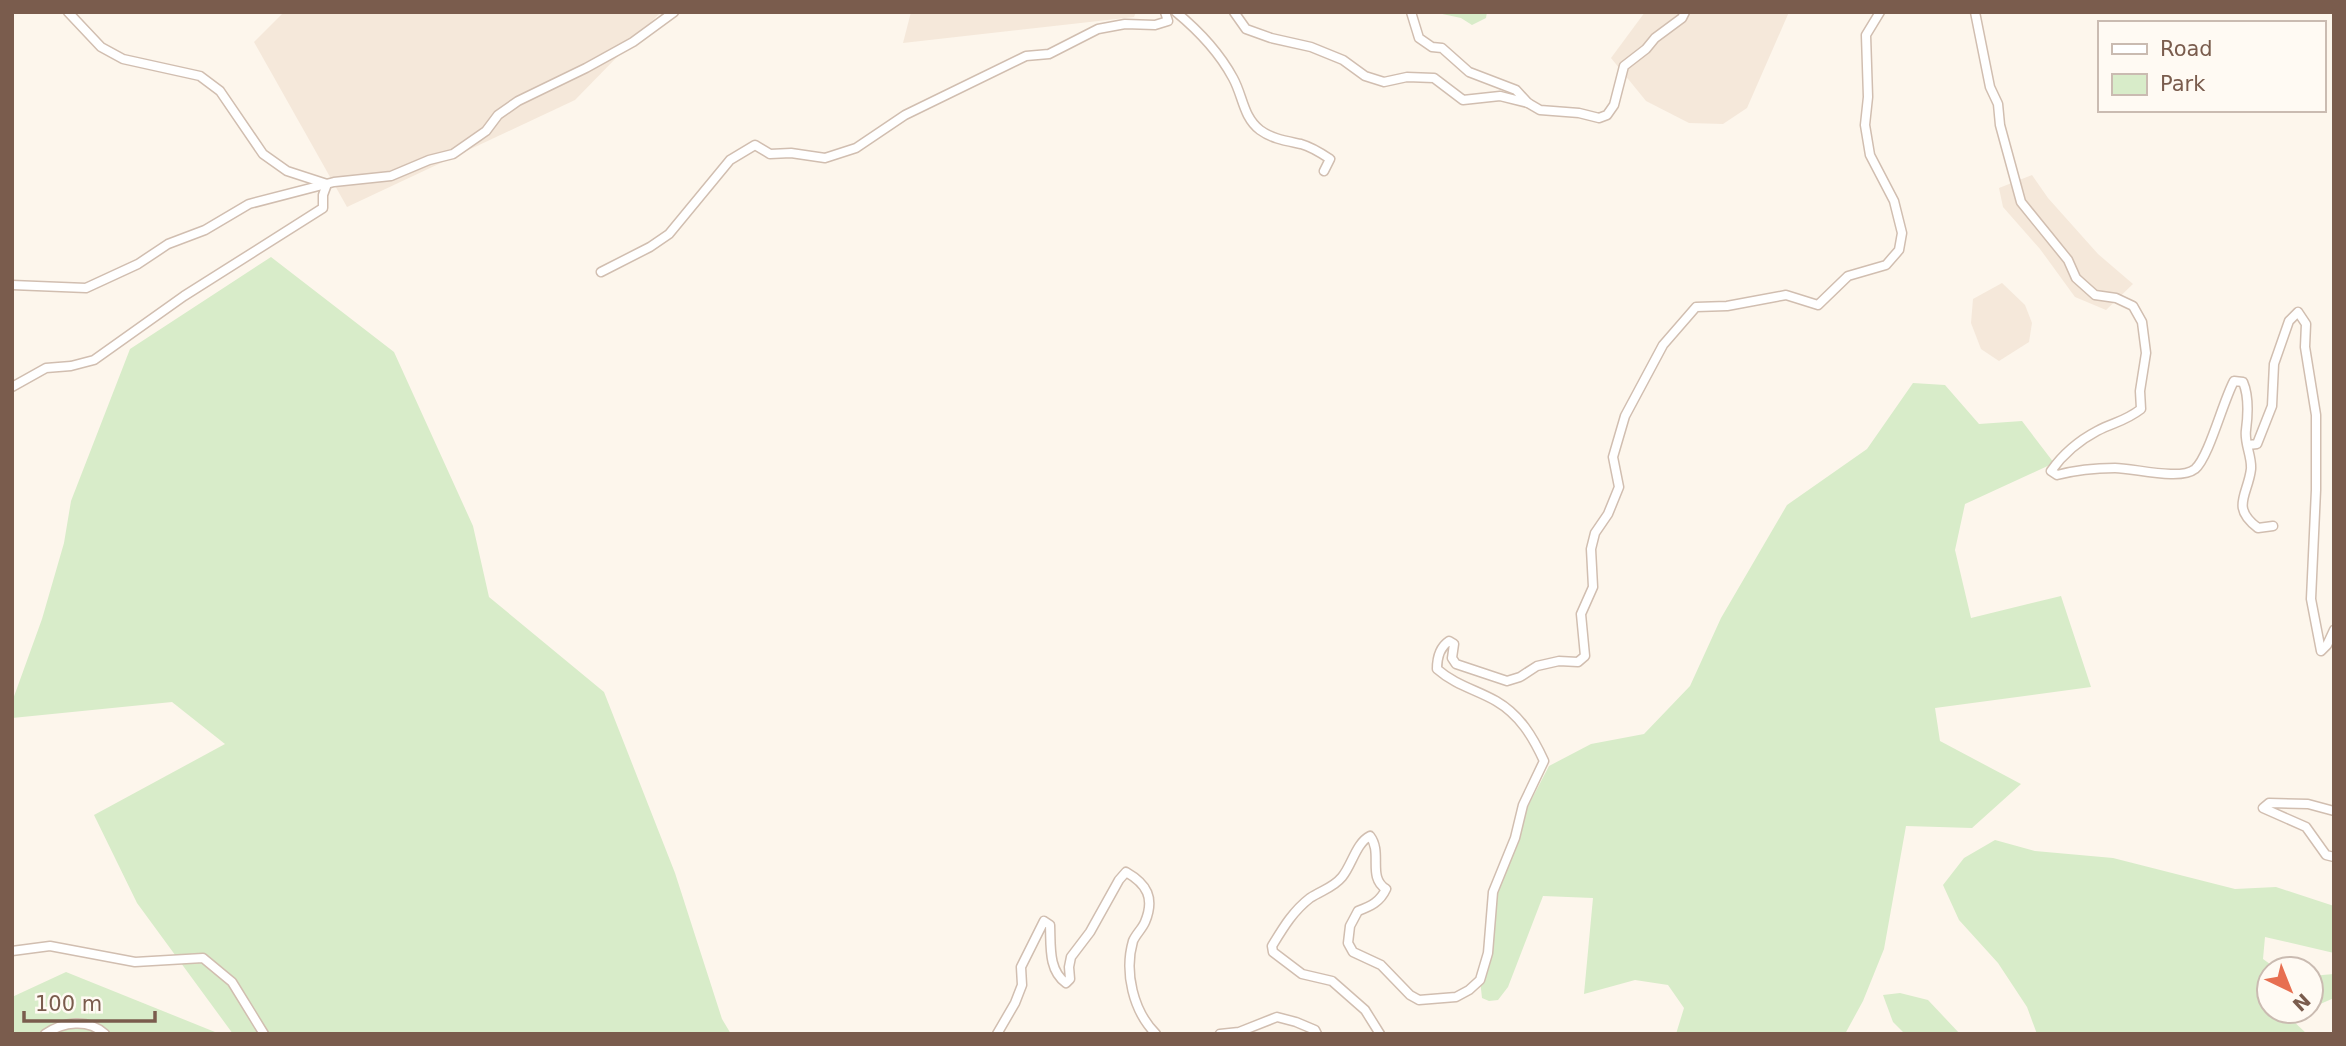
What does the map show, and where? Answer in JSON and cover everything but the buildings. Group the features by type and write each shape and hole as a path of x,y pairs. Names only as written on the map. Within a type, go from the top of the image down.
{"street":[{"path":"68,12 101,47 123,59 200,76 220,91 263,154 287,171 327,184"},
{"path":"12,285 86,288 127,270 168,244 205,230 249,204 327,184 391,176 429,160 453,154 486,131 498,115 517,101 633,42 674,12"},
{"path":"601,272 650,247 669,233 730,160 755,145 770,154 791,153 825,158 856,148 905,115 1026,56 1049,54 1098,29 1125,24 1154,25 1168,21 1165,12"},
{"path":"1176,12 1203,36 1224,64 1234,80 1247,116 1254,124 1271,136 1318,151 1330,159 1324,172"},
{"path":"1234,12 1246,29 1311,47 1343,60 1365,76 1384,82 1407,77 1434,78 1463,100 1500,96 1528,103 1540,110 1579,113 1599,118 1607,115 1614,105 1624,66 1682,18 1685,12"},
{"path":"1412,12 1419,38 1432,47 1442,48 1469,72 1516,90 1528,103"},
{"path":"1975,12 1990,87 1998,104 2000,125 2021,202 2068,260 2076,278 2095,295 2116,298 2133,306 2142,322 2146,353 2140,391 2141,409 2127,420 2098,430 2077,443 2051,471 2057,475 2105,468 2183,474 2194,469 2203,457 2234,381 2243,382 2248,393 2246,431 2251,469 2243,505 2246,519 2258,528 2273,526"},
{"path":"1380,1034 1365,1010 1332,981 1302,974 1273,952 1272,946 1291,916 1312,897 1335,886 1349,868 1363,839 1370,836 1374,842 1377,860 1376,877 1378,884 1385,889 1382,898 1358,911 1350,926 1348,943 1353,952 1381,965 1410,995 1419,1000 1456,997 1480,980 1488,953 1493,892 1515,838 1523,805 1544,761 1522,721 1498,702 1447,678 1437,670 1437,661 1443,645 1449,641 1454,644 1452,658 1456,664 1507,681 1520,677 1537,666 1578,662 1585,656 1581,614 1593,587 1591,549 1595,533 1608,514 1619,487 1613,457 1625,416 1663,345 1696,307 1727,306 1786,296 1818,305 1848,276 1886,265 1899,250 1902,233 1900,220 1894,201 1870,155 1865,125 1868,97 1866,35 1878,14"},
{"path":"12,387 46,368 71,366 94,360 184,296 323,208 323,195 327,184"},
{"path":"2248,445 2257,444 2266,427 2272,406 2274,364 2289,321 2298,312 2306,324 2305,347 2316,415 2311,599 2320,651 2327,645 2334,630"},
{"path":"2334,811 2308,804 2269,803 2263,808 2306,827 2326,855 2334,857"},
{"path":"997,1034 1015,1003 1022,985 1021,967 1044,921 1050,925 1052,961 1057,977 1066,983 1070,979 1071,957 1090,932 1126,872 1141,881 1150,899 1145,922 1134,939 1130,985 1147,1026 1156,1034"},
{"path":"12,951 50,946 135,962 202,958 232,982 264,1034"},
{"path":"1220,1034 1238,1032 1277,1017 1296,1022 1317,1034"},
{"path":"45,1034 55,1027 77,1023 96,1026 105,1034"}],"shaded area":[{"path":"284,12 661,12 575,100 347,207 254,42"},
{"path":"911,12 1136,12 1134,17 903,43"},
{"path":"1645,12 1789,12 1747,108 1723,124 1689,123 1646,101 1611,58"},
{"path":"2032,175 2048,198 2098,254 2133,284 2106,310 2075,297 2040,249 2003,207 1999,188"},
{"path":"2002,283 2025,305 2032,323 2029,342 1999,361 1981,349 1971,323 1973,299"}],"green space":[{"path":"1433,12 1487,12 1486,18 1472,25 1461,18"},
{"path":"271,257 394,352 473,526 489,597 604,692 675,873 722,1019 731,1034 233,1034 137,903 94,815 225,744 172,702 12,718 12,702 42,619 64,543 71,501 130,349"},
{"path":"1913,383 1945,385 1979,424 2022,421 2054,463 1965,504 1955,550 1971,618 2061,596 2091,687 1935,708 1940,741 2021,784 1972,828 1906,826 1884,949 1863,1001 1845,1034 1676,1034 1684,1008 1668,985 1635,980 1584,994 1593,898 1543,896 1508,987 1498,1000 1489,1001 1482,998 1480,980 1493,892 1518,840 1526,810 1549,766 1591,744 1644,734 1690,686 1721,618 1787,505 1867,449"},
{"path":"1995,840 2035,851 2113,858 2235,889 2276,887 2334,906 2334,953 2265,937 2263,955 2255,955 2255,1025 2297,1025 2307,1034 2037,1034 2027,1007 1998,963 1959,920 1943,885 1964,858"},
{"path":"66,972 220,1034 12,1034 12,997"},
{"path":"2334,974 2334,998 2325,1002 2325,975"},
{"path":"1900,993 1928,1000 1960,1034 1905,1034 1893,1022 1883,995"}]}
